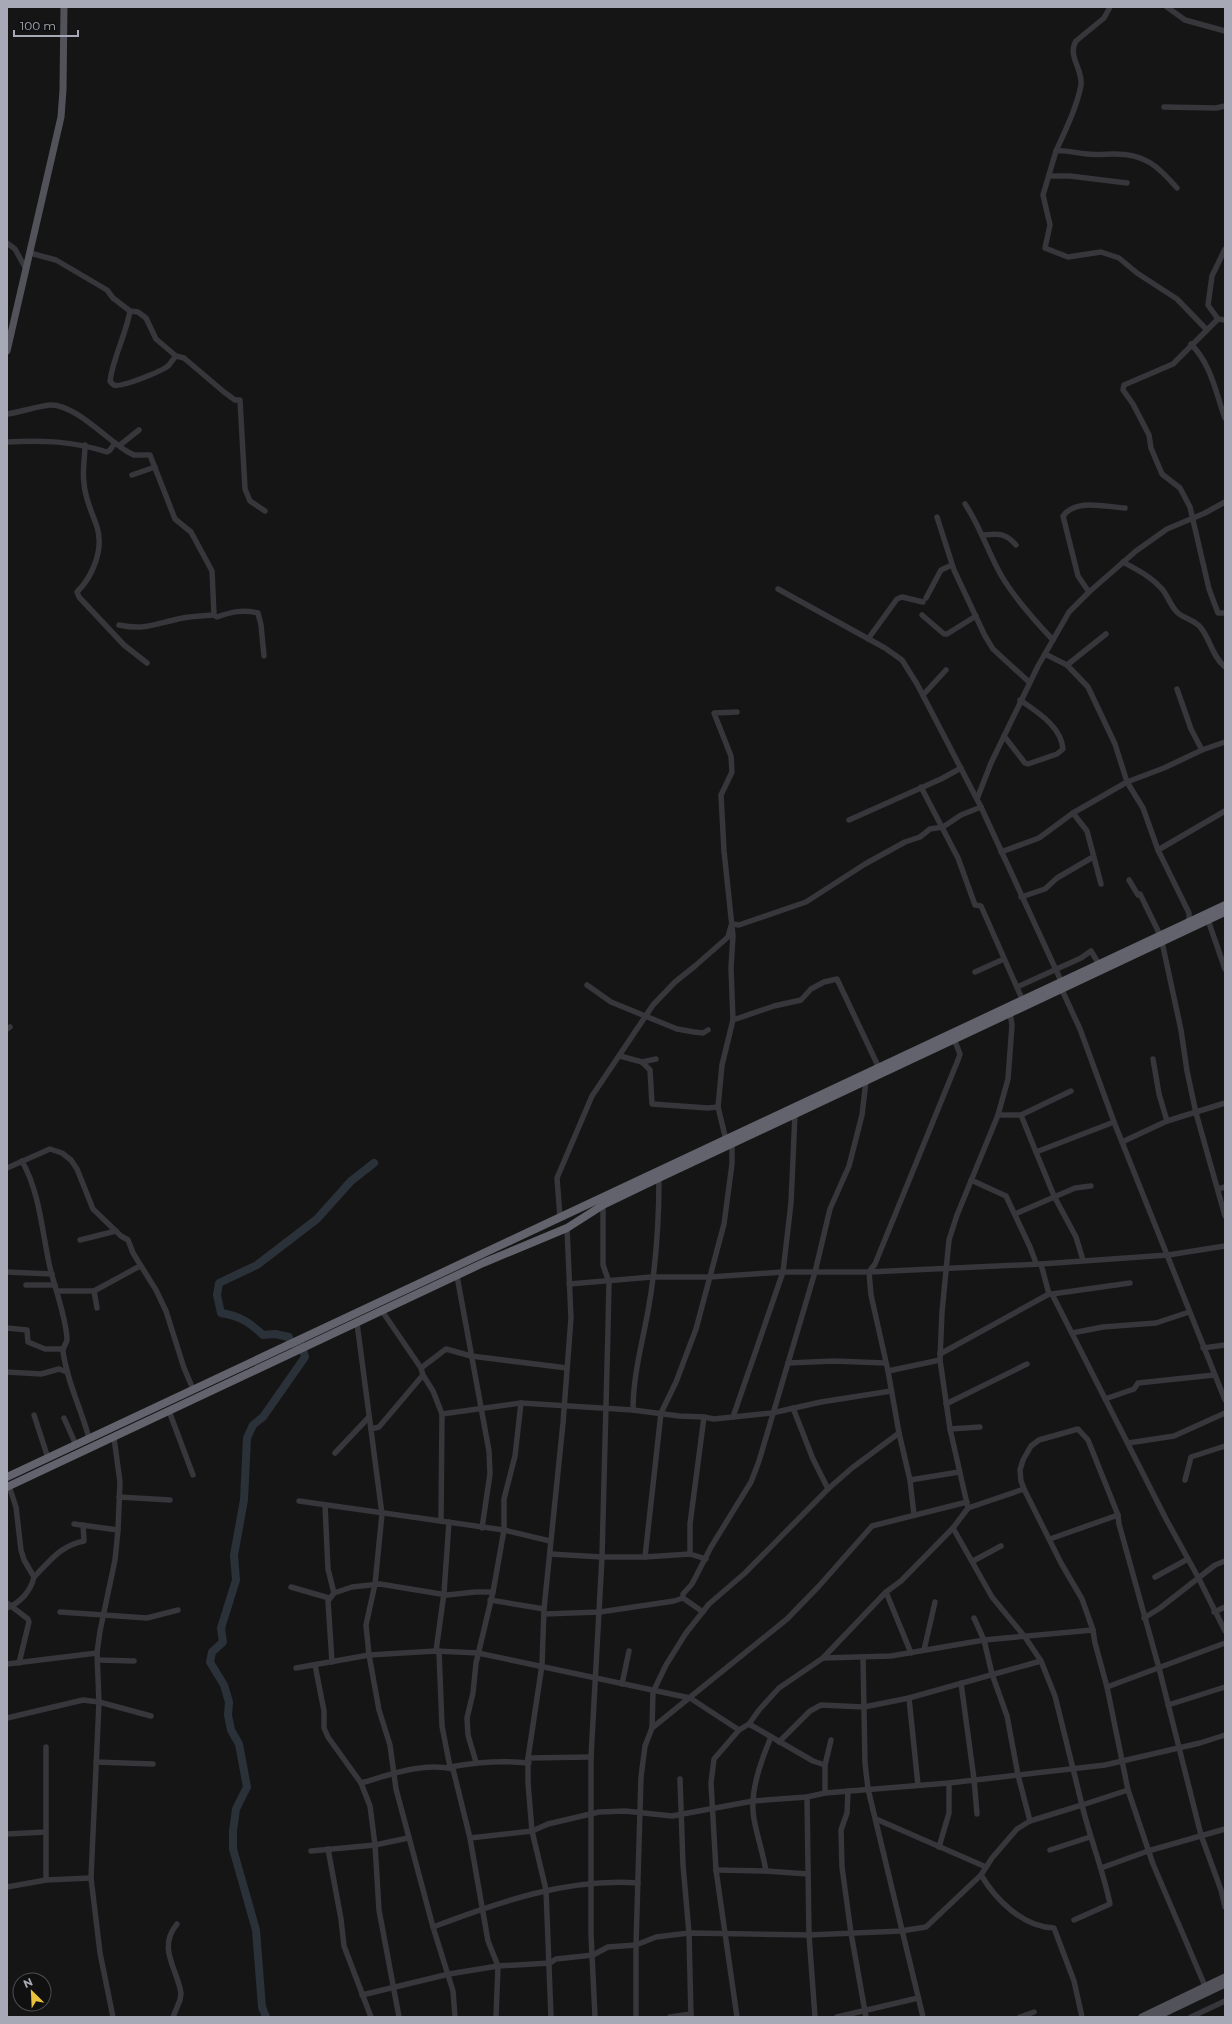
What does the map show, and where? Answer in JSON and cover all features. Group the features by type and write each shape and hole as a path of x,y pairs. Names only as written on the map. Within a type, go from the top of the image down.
{"highway":[{"path":"729,1142 879,1068 954,1039 1010,1013 1062,986 1161,939 1189,922 1225,905"},
{"path":"7,1477 560,1216 866,1082 933,1046 1023,1001 1062,986 1099,964 1225,912"},
{"path":"8,1487 318,1340 382,1312 483,1263 567,1228 603,1205 659,1178 712,1149"},
{"path":"479,1255 483,1263"},
{"path":"146,1412 149,1420"}],"main road":[{"path":"7,351 10,325 30,253 61,116 63,90 64,7"},
{"path":"1142,2017 1225,1977"},
{"path":"1156,2017 1225,1984"}],"street":[{"path":"1110,7 1104,18 1073,45 1072,51 1081,76 1081,84 1077,99 1056,151 1043,195 1050,225 1046,249 1068,257 1101,252 1119,258 1137,273 1177,300 1207,330"},
{"path":"1167,7 1185,20 1225,31"},
{"path":"1164,106 1216,108 1225,106"},
{"path":"1056,151 1066,150 1087,154 1131,154 1150,161 1163,172 1177,188"},
{"path":"1049,176 1070,176 1127,183"},
{"path":"7,243 15,249 26,269"},
{"path":"1225,249 1212,276 1208,305 1218,319 1225,320"},
{"path":"30,253 56,260 107,290 113,298 130,311 138,312 146,318 156,339 176,356 184,358 224,392 235,400 240,400 245,489 250,501 265,511"},
{"path":"130,311 122,343 111,373 110,381 112,384 116,386 127,384 156,372 167,366 176,356"},
{"path":"1218,319 1173,364 1124,385 1123,390 1133,404 1149,435 1152,448 1162,474 1180,488 1190,507 1191,519 1200,548 1209,589 1218,613 1225,613"},
{"path":"1192,344 1202,355 1214,381 1225,418"},
{"path":"7,414 50,405 62,407 76,414 124,450 134,455 150,455 175,519 191,532 212,571 214,615"},
{"path":"7,442 56,440 85,445 108,452 117,444 139,430"},
{"path":"85,445 84,482 87,502 97,528 100,546 94,566 83,587 77,592 79,597 124,645 147,663"},
{"path":"132,475 154,467"},
{"path":"977,799 991,763 1020,700 1052,640 1069,612 1123,562 1167,529 1225,502"},
{"path":"965,504 1002,577 1028,613 1052,640"},
{"path":"1089,592 1078,576 1063,516 1073,507 1087,505 1125,508"},
{"path":"937,517 952,565 993,649 1029,682"},
{"path":"982,535 1005,536 1016,545"},
{"path":"1123,562 1149,577 1161,588 1173,608 1180,614 1193,620 1201,628 1216,660 1225,667"},
{"path":"868,639 897,599 902,597 924,600 941,570 952,565"},
{"path":"778,589 885,648 902,660 923,695 981,807 1021,897 1056,969 1114,1122 1225,1400"},
{"path":"119,625 135,629 150,627 182,618 214,615 217,617 231,612 248,610 258,613 262,625 264,656"},
{"path":"922,616 944,634 947,634 976,616"},
{"path":"1067,665 1106,634"},
{"path":"1045,654 1067,665 1088,688 1115,744 1127,782 1143,808 1158,850 1189,912 1189,922"},
{"path":"923,695 946,670"},
{"path":"1177,689 1191,729 1202,750"},
{"path":"1004,736 1025,763 1028,764 1057,754 1063,749 1062,743 1049,721 1020,700"},
{"path":"645,1558 661,1413 676,1382 696,1329 724,1224 732,1164 729,1142 718,1107 722,1065 733,1020 730,936 732,924 724,851 721,795 732,772 731,756 714,712 737,712"},
{"path":"1001,852 1039,838 1073,813 1127,782 1164,768 1202,750 1225,742"},
{"path":"849,820 921,787 941,780 961,768"},
{"path":"921,787 958,858 975,905 981,906 1023,1001"},
{"path":"732,924 739,925 806,902 865,864 905,842 920,837 930,829 943,827 960,815 981,807"},
{"path":"1158,850 1225,811"},
{"path":"1073,813 1087,831 1101,884"},
{"path":"1021,897 1044,889 1057,878 1093,857"},
{"path":"1130,880 1139,894 1161,939 1182,1030 1187,1072 1196,1113 1225,1216"},
{"path":"1208,920 1225,969"},
{"path":"560,1216 557,1178 592,1096 653,1005 675,982 730,936"},
{"path":"1018,987 1091,951 1099,964"},
{"path":"975,972 1004,959"},
{"path":"733,1020 774,1006 801,1000 811,989 826,980 837,979 879,1068"},
{"path":"587,985 611,1002 676,1029 703,1033 708,1030"},
{"path":"737,2017 716,1870 710,1783 714,1759 739,1730 749,1724 759,1710 780,1688 824,1658 842,1637 886,1592 901,1581 952,1528 967,1505 950,1429 940,1357 949,1240 971,1180 998,1115 1008,1078 1012,1025 1010,1013"},
{"path":"914,1515 910,1480 871,1295 869,1272 875,1264 958,1060 960,1054 954,1039"},
{"path":"620,1056 642,1062 656,1059"},
{"path":"1153,1059 1159,1094 1167,1121"},
{"path":"642,1062 650,1070 652,1104 708,1108 718,1107"},
{"path":"683,1598 683,1594 692,1584 715,1541 751,1482 759,1461 815,1272 830,1209 849,1166 860,1123 866,1082"},
{"path":"998,1115 1021,1115 1071,1090"},
{"path":"1122,1142 1167,1121 1225,1103"},
{"path":"732,1417 783,1272 791,1203 795,1114"},
{"path":"1021,1115 1054,1196 1076,1237 1083,1260"},
{"path":"1036,1152 1114,1122"},
{"path":"7,1168 50,1149 62,1153 71,1160 77,1169 94,1209 116,1231 128,1240 140,1266 156,1290 166,1311 184,1368 194,1389"},
{"path":"22,1161 28,1171 38,1200 67,1341 63,1348 67,1372 89,1438"},
{"path":"633,1410 633,1393 640,1342 648,1311 652,1277 656,1241 659,1178"},
{"path":"971,1180 1006,1196 1038,1263 1050,1294 1072,1333 1084,1360 1225,1631"},
{"path":"1015,1214 1075,1188 1091,1186"},
{"path":"1218,1189 1225,1187"},
{"path":"595,2017 591,1883 590,1757 600,1612 609,1282 603,1265 603,1205"},
{"path":"551,2017 546,1890 532,1830 528,1794 529,1760 542,1666 544,1611 571,1318 567,1228"},
{"path":"80,1240 116,1231"},
{"path":"569,1284 609,1282 652,1277 710,1277 783,1272 869,1272 947,1269 1168,1256 1225,1246"},
{"path":"26,1286 94,1291 140,1266"},
{"path":"7,1272 52,1274"},
{"path":"456,1276 489,1451 490,1474 482,1528"},
{"path":"888,1371 940,1357 1050,1294 1130,1283"},
{"path":"94,1291 97,1308"},
{"path":"382,1312 421,1368 423,1375 433,1390 442,1414 441,1521"},
{"path":"1072,1333 1103,1327 1156,1323 1189,1312"},
{"path":"357,1323 382,1514 374,1584 366,1625 369,1655 379,1710 390,1745 396,1789 433,1927 449,1974 453,1991 455,2017"},
{"path":"7,1328 27,1330 28,1342 45,1349 63,1348"},
{"path":"1203,1348 1225,1345"},
{"path":"421,1368 446,1349 471,1356 567,1368"},
{"path":"788,1363 834,1361 886,1363"},
{"path":"946,1404 1027,1364"},
{"path":"7,1372 41,1374 59,1370 67,1372"},
{"path":"371,1430 379,1427 423,1375"},
{"path":"1105,1399 1134,1389 1138,1383 1214,1375"},
{"path":"442,1414 522,1403 564,1404 679,1416 704,1416 714,1419 772,1413 821,1402 891,1391"},
{"path":"476,1762 468,1735 467,1718 473,1693 478,1653 493,1592 504,1530 504,1499 514,1456 522,1403"},
{"path":"793,1408 813,1459 828,1489"},
{"path":"169,1411 193,1475"},
{"path":"1128,1443 1174,1436 1225,1413"},
{"path":"34,1415 48,1458"},
{"path":"690,1554 690,1524 704,1416"},
{"path":"335,1453 369,1417"},
{"path":"64,1418 76,1445"},
{"path":"950,1429 980,1427"},
{"path":"1205,1986 1148,1851 1128,1790 1107,1687 1093,1630 1082,1599 1061,1563 1050,1539 1036,1517 1021,1481 1020,1470 1023,1460 1030,1451 1031,1446 1039,1440 1078,1429 1088,1440 1118,1515 1119,1524 1159,1668 1201,1835 1221,1890 1225,1908"},
{"path":"636,2017 636,1945 641,1777 645,1746 652,1728 653,1692 666,1665 709,1604 771,1548 828,1489 852,1468 899,1433"},
{"path":"113,2017 100,1953 91,1878 99,1702 98,1653 115,1560 118,1530 120,1482 114,1438"},
{"path":"1185,1480 1191,1457 1225,1446"},
{"path":"910,1480 959,1472"},
{"path":"8,1487 16,1507 20,1550 34,1577"},
{"path":"652,1728 787,1619 819,1586 872,1526 914,1515 967,1505 1024,1489"},
{"path":"119,1497 170,1500"},
{"path":"299,1500 382,1514 504,1530 550,1541"},
{"path":"325,1505 328,1569 334,1593"},
{"path":"1050,1539 1118,1515"},
{"path":"449,1522 438,1651 442,1726 449,1760 470,1838 488,1941 498,1966 496,2017"},
{"path":"74,1524 83,1524 118,1530"},
{"path":"19,1663 29,1622 28,1619 8,1606 25,1596 34,1577 61,1549 77,1542 84,1541 83,1524"},
{"path":"952,1528 973,1561 992,1596 1026,1637 1041,1661 1055,1696 1090,1837 1101,1868 1110,1904 1074,1920"},
{"path":"973,1561 1001,1546"},
{"path":"550,1554 645,1558 690,1554 706,1559"},
{"path":"1155,1577 1188,1559"},
{"path":"1144,1618 1160,1608 1198,1577 1204,1575 1216,1564 1225,1561"},
{"path":"332,1662 328,1610 329,1598 334,1593 352,1587 374,1584 444,1594 493,1592"},
{"path":"292,1587 329,1598"},
{"path":"886,1592 911,1653"},
{"path":"683,1598 703,1612"},
{"path":"490,1600 544,1611 600,1612 674,1601 683,1598"},
{"path":"924,1650 935,1602"},
{"path":"1214,1612 1225,1607"},
{"path":"60,1612 104,1616 137,1616 147,1618 178,1610"},
{"path":"974,1618 984,1640 992,1674 1007,1716 1018,1775 1030,1821"},
{"path":"824,1658 863,1657 911,1653 984,1640 1093,1630"},
{"path":"1107,1687 1225,1643"},
{"path":"296,1668 369,1655 438,1651 478,1653 542,1666 653,1692 690,1698 710,1713 739,1730"},
{"path":"622,1684 629,1651"},
{"path":"7,1664 98,1653"},
{"path":"863,1657 865,1763 868,1789 901,1931 923,2017"},
{"path":"98,1660 134,1661"},
{"path":"779,1742 810,1711 821,1705 864,1707 909,1698 1041,1661"},
{"path":"315,1665 324,1711 324,1728 328,1737 361,1783 370,1806 375,1845 379,1910 392,1987 399,2017"},
{"path":"961,1683 974,1778 977,1814"},
{"path":"1168,1705 1225,1687"},
{"path":"909,1698 918,1785"},
{"path":"7,1718 83,1700 99,1702 151,1716"},
{"path":"749,1724 812,1761 825,1765"},
{"path":"470,1838 532,1830 548,1824 599,1812 625,1811 640,1814 672,1816 681,1813 753,1801 807,1797 825,1793 868,1789 949,1783 974,1778 1073,1769 1123,1761 1179,1746 1200,1743 1225,1735"},
{"path":"766,1871 754,1818 753,1801 759,1771 771,1737"},
{"path":"825,1793 825,1765 831,1740"},
{"path":"46,1747 46,1880"},
{"path":"361,1783 394,1773 440,1766 452,1768 476,1762 590,1757"},
{"path":"440,1766 449,1760"},
{"path":"96,1762 153,1764"},
{"path":"670,2017 691,2015 689,1933 683,1865 680,1779"},
{"path":"939,1847 949,1813 949,1783"},
{"path":"362,1995 449,1974 498,1966 550,1963 556,1959 593,1955 608,1947 636,1945 656,1937 689,1933 809,1935 901,1931 926,1927 981,1875 1017,1829 1030,1821 1128,1790"},
{"path":"848,1791 847,1813 841,1830 840,1844 851,1933 865,2014"},
{"path":"807,1797 809,1935 815,2017"},
{"path":"876,1819 986,1867"},
{"path":"1101,1868 1148,1851 1225,1829"},
{"path":"7,1834 46,1832"},
{"path":"1050,1850 1090,1837"},
{"path":"311,1851 375,1845 408,1838"},
{"path":"328,1849 341,1919 344,1946 371,2017"},
{"path":"716,1870 808,1874"},
{"path":"981,1875 1001,1903 1029,1922 1042,1928 1054,1928 1074,1981 1082,2017"},
{"path":"7,1887 46,1880 91,1878"},
{"path":"433,1927 482,1909 546,1890 591,1883 638,1883"},
{"path":"174,2017 180,2000 180,1993 168,1944 169,1936 177,1924"},
{"path":"837,2017 865,2014 918,1998"},
{"path":"1191,2017 1225,2001"},
{"path":"1020,2017 1034,2012"}],"waterway":[{"path":"266,2017 262,2007 256,1930 233,1849 233,1831 236,1809 247,1787 239,1744 231,1730 228,1715 229,1702 224,1685 210,1662 212,1652 223,1642 221,1628 236,1580 234,1555 244,1500 247,1438 253,1425 263,1417 305,1357 302,1346 290,1343 289,1337 275,1334 263,1335 244,1320 221,1313 217,1295 219,1283 257,1265 317,1219 351,1181 374,1163"}]}
